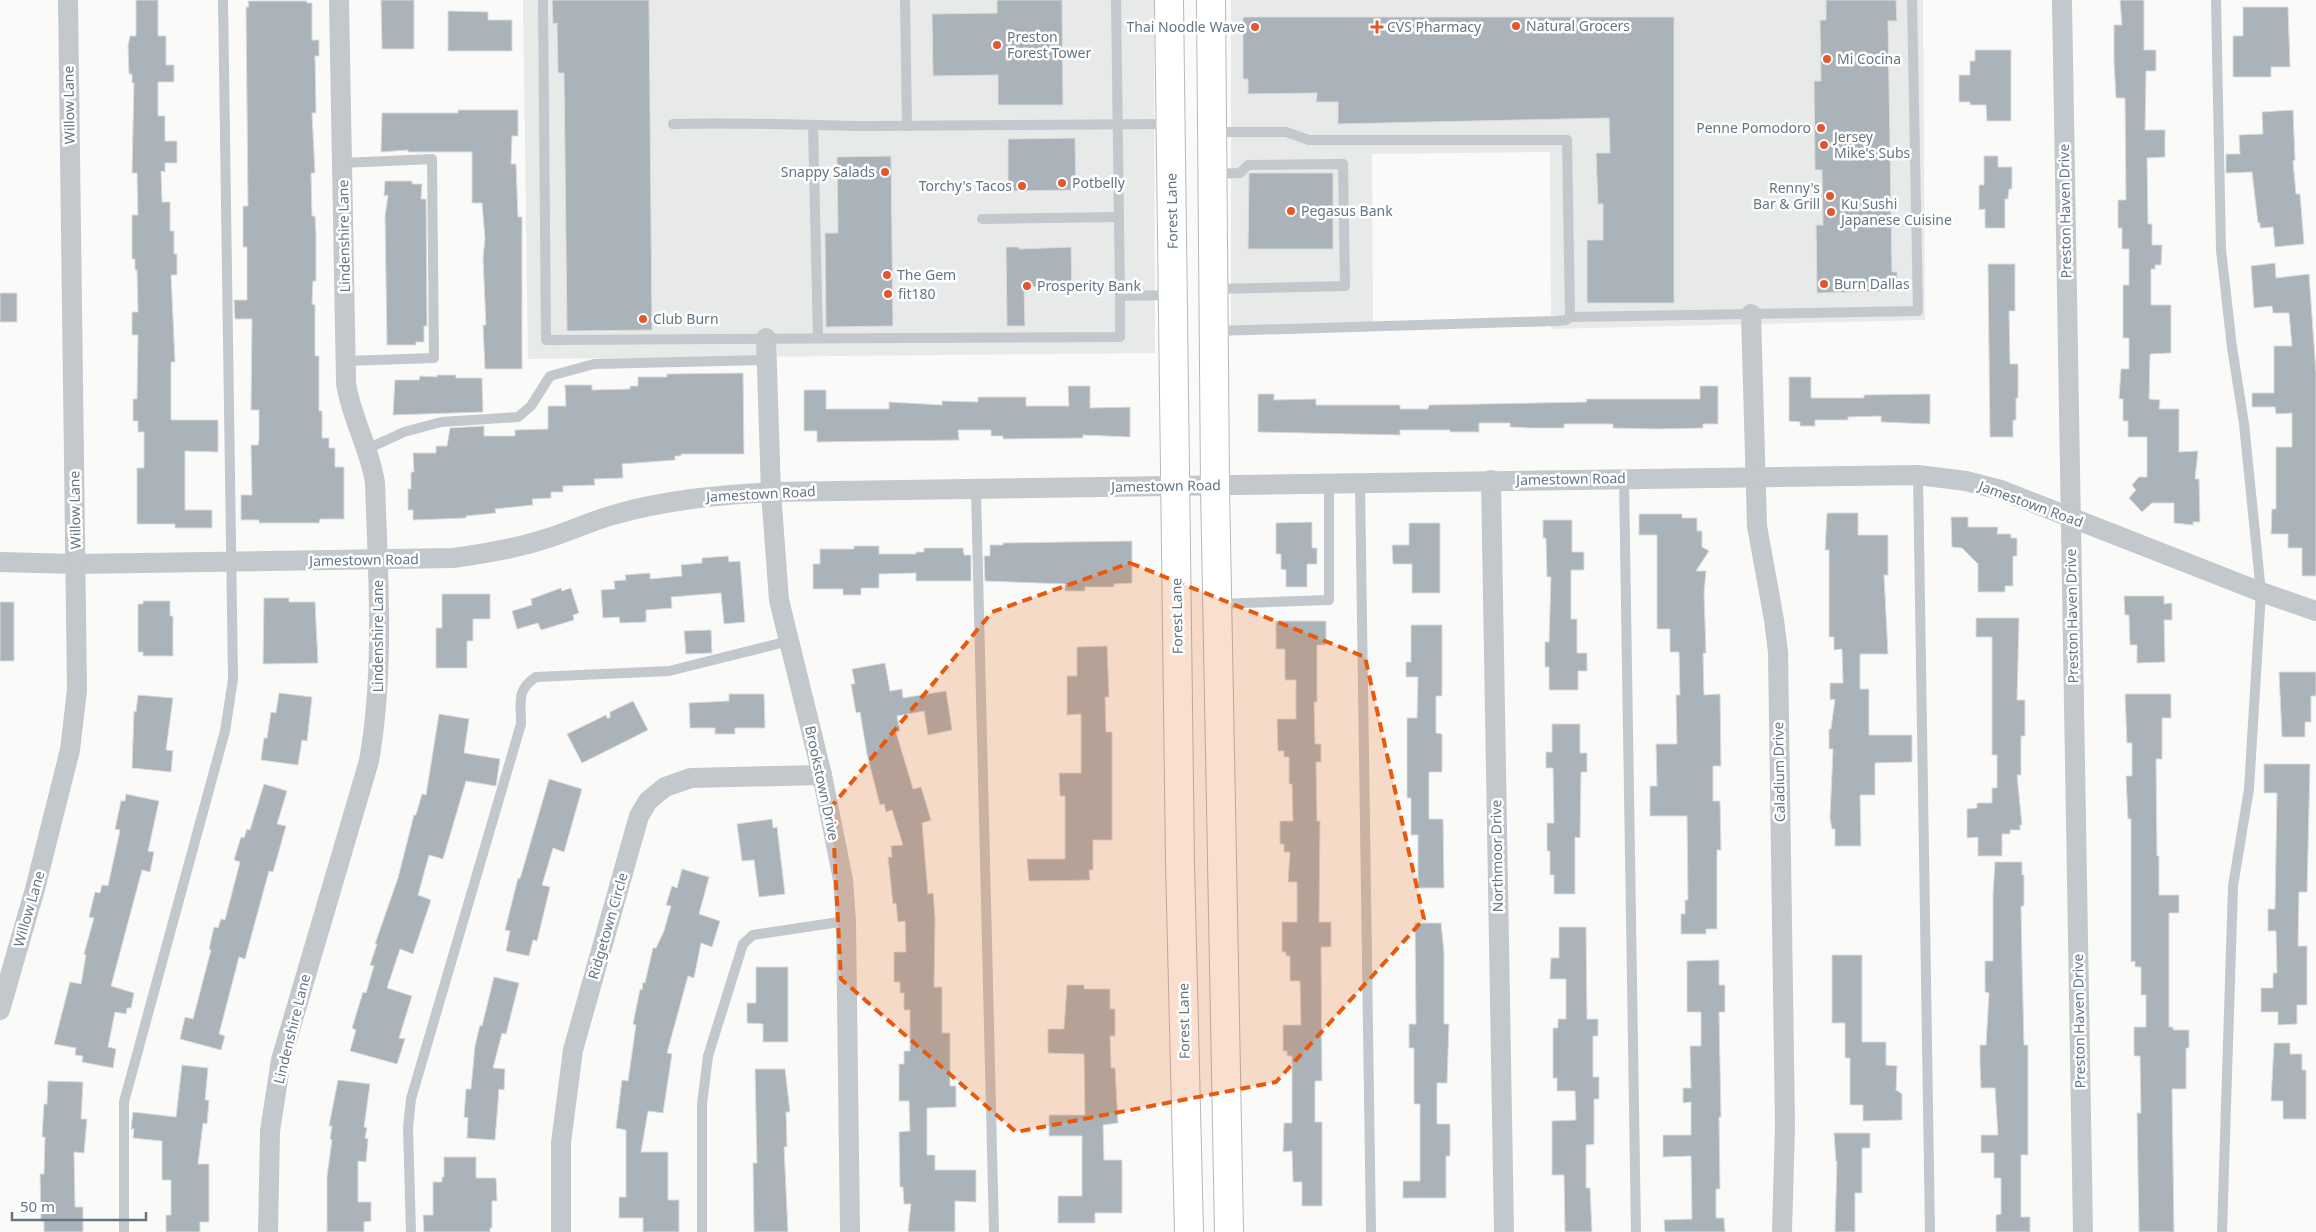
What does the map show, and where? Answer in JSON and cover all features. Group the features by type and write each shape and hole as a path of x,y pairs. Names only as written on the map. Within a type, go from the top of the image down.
{"main road":[{"name":"Forest Lane","path":"1169,0 1180,863 1189,1232"},
{"path":"1211,0 1215,486 1229,1232"},
{"path":"1173,294 1213,291"},
{"path":"1180,863 1222,861"}],"street":[{"name":"Willow Lane","path":"0,1010 35,889 70,750 77,690 68,0"},
{"name":"Lindenshire Lane","path":"268,1232 270,1131 281,1060 369,761 376,719 379,677 375,483 367,449 349,401 346,361 340,0"},
{"name":"Preston Haven Drive","path":"2062,0 2083,1232"},
{"name":"Caladium Drive","path":"1751,314 1757,526 1778,652 1785,1126 1782,1232"},
{"name":"Brookstown Drive","path":"766,338 771,492 779,600 822,775 843,880 846,921 850,1232"},
{"name":"Jamestown Road","path":"0,562 75,564 453,558 492,553 543,540 612,515 666,502 713,495 771,492 1918,475 1966,481 2001,490 2261,592 2316,611"},
{"name":"Northmoor Drive","path":"1490,480 1504,1232"},
{"name":"Ridgetown Circle","path":"562,1232 561,1143 573,1050 639,816 648,801 665,787 691,778 822,775"}],"lane":[{"path":"124,1232 124,1102 230,710 233,679 223,0"},
{"path":"543,0 546,340 1120,337 1116,0"},
{"path":"905,0 907,126"},
{"path":"1214,331 1555,321 1566,320 1570,317 1918,310 1912,0"},
{"path":"2216,0 2221,250 2232,347 2244,424 2261,592 2249,789 2233,886 2222,1232"},
{"path":"673,124 764,122 813,125 907,126 1170,124"},
{"path":"813,125 818,338"},
{"path":"1212,132 1286,132 1309,140 1567,140 1570,317"},
{"path":"342,164 432,159 434,358 346,361"},
{"path":"1212,174 1240,173 1248,166 1343,164 1345,286 1213,291"},
{"path":"982,219 1119,217"},
{"path":"1120,296 1173,294"},
{"path":"367,449 404,432 441,422 518,417 531,406 550,376 594,364 767,360"},
{"path":"1918,475 1930,1232"},
{"path":"1624,479 1636,1232"},
{"path":"1217,604 1329,600 1329,483"},
{"path":"1360,483 1371,1232"},
{"path":"976,490 994,1232"},
{"path":"411,1232 408,1128 411,1099 522,724 520,696 525,684 536,677 669,672 789,641"},
{"path":"702,1232 702,1104 708,1056 743,944 754,935 846,921"}],"highlighted area":[{"path":"1130,563 1365,657 1424,919 1276,1082 1016,1132 841,979 832,806 992,612"}],"shaded area":[{"path":"523,0 1154,0 1155,353 528,359"},
{"path":"1231,0 1923,0 1925,320 1551,329 1550,152 1372,154 1373,331 1231,335"}],"building":[{"path":"136,0 158,0 158,36 166,36 166,65 174,65 174,82 158,82 158,116 165,116 165,141 177,141 177,163 165,163 165,172 161,171 162,202 170,202 170,231 174,231 174,254 177,254 177,275 171,275 175,362 171,362 171,420 218,420 218,452 185,451 185,510 212,510 212,528 175,528 175,524 137,524 137,468 144,468 144,432 138,432 138,421 133,421 133,399 137,399 138,335 132,335 132,312 138,312 137,270 135,270 135,259 132,259 132,215 138,215 137,173 132,173 134,83 132,83 132,74 129,74 128,46 130,36 136,36"},
{"path":"381,0 414,0 414,49 382,49"},
{"path":"552,0 649,0 652,330 567,331 564,73 558,73 557,23 553,24"},
{"name":"Preston Forest Tower","path":"997,0 1062,0 1063,105 998,105 998,75 933,76 932,14 997,13"},
{"path":"1826,0 1896,0 1897,21 1888,21 1892,272 1897,272 1897,291 1817,293 1816,225 1823,225 1822,170 1815,170 1814,81 1821,81 1820,20 1826,20"},
{"path":"2120,0 2144,0 2144,50 2156,50 2156,71 2146,71 2145,130 2165,130 2165,157 2147,158 2148,224 2152,224 2152,245 2162,245 2161,265 2155,265 2155,269 2151,269 2151,305 2171,305 2171,353 2150,354 2149,399 2160,400 2159,409 2179,409 2179,452 2198,451 2195,479 2199,479 2200,522 2193,522 2193,525 2174,523 2174,503 2152,503 2142,512 2129,498 2136,490 2132,485 2139,477 2147,477 2147,437 2128,437 2128,421 2123,421 2123,399 2119,399 2121,369 2129,369 2129,338 2123,338 2123,285 2129,285 2129,249 2122,249 2122,228 2118,228 2118,200 2126,200 2125,98 2116,98 2114,61 2114,25 2122,25"},
{"path":"248,1 307,1 307,3 312,3 312,40 319,40 319,56 315,56 316,113 312,113 315,173 311,173 312,216 315,216 316,281 313,281 312,304 315,305 315,356 319,356 319,411 322,411 322,438 329,438 329,448 335,448 335,467 344,467 344,519 320,519 319,523 259,523 259,520 241,520 241,495 252,495 251,445 258,445 259,440 259,410 251,410 252,319 235,319 234,300 247,300 247,247 243,247 243,206 248,206 246,7 249,7"},
{"path":"2243,7 2288,7 2290,67 2271,67 2271,77 2233,77 2233,36 2243,36"},
{"path":"448,11 488,12 488,20 512,20 512,51 448,51"},
{"path":"1243,17 1674,17 1674,303 1587,303 1587,240 1603,240 1603,204 1598,204 1596,153 1610,153 1609,118 1338,124 1338,102 1316,102 1317,93 1248,94 1248,79 1243,79"},
{"path":"1975,50 2011,50 2011,121 1987,121 1986,105 1970,105 1970,102 1959,102 1959,75 1970,75 1970,61 1975,61"},
{"path":"458,110 518,110 518,136 512,136 511,164 516,164 518,217 522,217 522,369 485,369 483,325 486,325 483,258 485,239 482,203 472,203 472,152 408,152 408,150 381,152 382,113 458,113"},
{"path":"2293,110 2295,160 2293,161 2296,194 2300,194 2304,244 2275,247 2273,227 2260,228 2260,223 2258,223 2252,172 2226,173 2226,154 2240,154 2239,135 2263,134 2262,112"},
{"path":"1075,138 1076,190 1008,191 1008,139"},
{"path":"891,156 893,326 826,327 825,233 838,233 837,157"},
{"path":"1984,156 1998,156 1998,167 2012,167 2012,189 2009,189 2008,199 2005,199 2005,228 1985,228 1985,209 1979,210 1979,185 1984,185"},
{"name":"Pegasus Bank","path":"1249,173 1333,173 1333,249 1248,249"},
{"path":"385,181 412,181 412,184 422,184 421,199 426,199 427,326 424,326 424,342 416,342 416,345 387,345 385,216 388,195 384,196"},
{"name":"Prosperity Bank","path":"1006,247 1019,247 1019,249 1071,247 1072,286 1024,287 1025,326 1007,326"},
{"path":"2275,263 2276,278 2309,274 2316,373 2316,576 2302,576 2302,548 2288,548 2288,534 2271,534 2272,509 2276,509 2276,447 2292,447 2292,413 2276,414 2275,407 2252,407 2252,393 2274,393 2274,346 2292,346 2289,313 2273,313 2272,306 2254,308 2251,266"},
{"path":"1988,264 2015,264 2015,311 2009,311 2010,364 2018,364 2018,398 2016,398 2016,420 2013,420 2013,437 1990,437"},
{"path":"0,293 17,293 17,322 0,322"},
{"path":"743,373 744,454 681,454 681,456 675,456 675,460 622,464 623,478 594,479 595,485 563,486 563,492 551,492 551,498 532,499 533,505 495,509 496,513 466,516 466,518 413,520 413,510 408,510 408,489 411,489 411,472 414,472 413,453 436,453 436,446 447,446 450,428 484,426 484,436 515,436 515,430 548,429 548,406 566,406 565,385 592,385 592,390 630,389 630,386 638,386 638,377 667,377 667,374"},
{"path":"437,375 456,375 456,378 482,378 483,412 393,415 395,380 419,380 420,376 437,377"},
{"path":"1789,377 1811,377 1811,398 1864,398 1864,395 1930,394 1930,424 1881,422 1881,416 1848,417 1848,420 1815,420 1815,426 1800,426 1800,422 1789,421"},
{"path":"1068,386 1090,386 1090,408 1130,407 1130,437 1083,435 1083,438 1003,439 1003,436 991,436 991,430 958,430 959,440 817,442 817,431 804,431 804,390 826,390 826,409 889,409 889,402 942,405 942,401 978,402 978,397 1026,397 1026,406 1069,406"},
{"path":"1700,386 1718,386 1718,424 1703,424 1703,428 1613,428 1613,424 1564,424 1564,428 1531,428 1510,427 1510,423 1479,423 1479,432 1400,430 1400,435 1258,432 1258,394 1274,394 1274,400 1316,399 1316,405 1400,405 1400,409 1428,409 1429,405 1587,402 1586,399 1700,399"},
{"path":"1827,513 1858,513 1858,535 1888,535 1888,575 1884,575 1888,654 1860,654 1860,689 1869,689 1869,735 1912,735 1912,762 1875,763 1875,795 1860,795 1861,846 1835,846 1835,829 1832,829 1830,818 1833,749 1829,749 1829,729 1831,729 1835,699 1830,700 1830,683 1843,683 1842,649 1834,650 1834,637 1829,637 1829,550 1825,550"},
{"path":"1639,514 1682,514 1682,518 1697,518 1697,531 1702,531 1702,547 1709,551 1696,571 1706,571 1704,593 1706,653 1703,653 1704,695 1720,694 1721,766 1713,766 1713,801 1720,801 1721,850 1717,850 1717,929 1706,929 1706,934 1681,934 1681,914 1685,914 1685,900 1688,900 1687,816 1650,816 1650,786 1657,786 1656,744 1677,744 1676,695 1680,695 1679,652 1670,652 1670,629 1657,629 1657,535 1639,535"},
{"path":"1951,517 1968,517 1968,527 1998,527 1997,534 2011,534 2011,538 2017,538 2017,556 2013,556 2013,586 2005,586 2005,592 1978,592 1978,564 1962,548 1952,547"},
{"path":"1543,520 1572,520 1572,552 1584,552 1584,570 1571,570 1571,619 1577,619 1577,653 1587,653 1587,671 1578,671 1578,690 1549,690 1549,667 1545,667 1545,642 1549,642 1551,577 1547,577 1546,538 1543,538"},
{"path":"1312,522 1312,548 1317,548 1317,564 1307,564 1307,587 1286,587 1286,570 1281,569 1281,554 1276,554 1276,523"},
{"path":"1409,523 1440,523 1440,593 1412,593 1412,564 1393,564 1392,545 1409,545"},
{"path":"1132,541 1132,583 1114,584 1114,587 1085,587 1085,591 1065,591 1065,584 985,581 984,556 990,556 990,545 1003,545 1003,543"},
{"path":"854,546 879,546 879,554 916,554 916,552 924,552 924,548 963,548 964,555 971,555 971,581 916,581 916,573 879,574 879,588 861,588 861,595 843,595 843,589 813,589 813,564 820,564 820,549 854,549"},
{"path":"728,556 729,562 740,561 745,622 724,624 721,593 671,597 672,608 646,610 646,622 620,623 619,617 603,618 601,590 615,589 614,581 626,580 625,575 650,573 650,579 682,576 681,565 702,563 702,558"},
{"path":"561,588 562,591 571,588 579,613 573,615 574,620 541,630 538,623 517,629 512,611 532,605 531,599"},
{"path":"442,594 490,594 490,619 473,619 473,641 467,641 467,668 436,668 436,628 442,628"},
{"path":"2124,596 2164,596 2164,604 2172,603 2172,620 2164,620 2165,662 2137,663 2137,645 2130,645 2129,615 2125,615"},
{"path":"264,598 289,598 289,602 315,602 318,663 263,664"},
{"path":"143,601 170,601 170,616 173,616 173,656 143,656 143,652 138,652 138,604 143,604"},
{"path":"0,602 14,602 14,661 0,661"},
{"path":"1976,618 2019,618 2017,700 2025,700 2025,736 2021,736 2021,775 2017,775 2022,825 2020,825 2020,830 2010,830 2010,834 2002,834 2002,856 1978,856 1978,837 1967,838 1967,809 1977,808 1977,803 1992,803 1992,788 1997,788 1997,755 1992,755 1992,637 1976,637"},
{"path":"1276,621 1326,621 1326,645 1317,645 1317,702 1314,702 1315,744 1321,744 1321,762 1316,762 1317,821 1320,821 1319,922 1331,922 1331,947 1321,947 1322,1081 1315,1081 1315,1122 1322,1122 1322,1206 1302,1206 1302,1182 1293,1182 1292,1151 1283,1152 1284,1123 1292,1123 1292,1056 1287,1056 1287,1051 1283,1051 1283,1025 1301,1025 1300,981 1290,981 1290,956 1286,956 1286,952 1282,952 1282,922 1297,922 1297,882 1288,882 1290,852 1284,852 1284,844 1280,844 1280,821 1293,821 1292,784 1289,784 1289,757 1284,757 1284,751 1278,751 1277,719 1296,719 1296,680 1285,680 1285,649 1276,649"},
{"path":"1411,625 1442,625 1442,696 1436,696 1436,733 1442,734 1442,772 1429,772 1429,819 1443,819 1444,888 1418,888 1418,835 1411,835 1411,798 1407,798 1407,718 1417,718 1418,677 1406,677 1406,662 1411,662"},
{"path":"711,630 712,653 686,654 684,631"},
{"path":"1107,646 1109,697 1105,697 1106,732 1112,732 1112,840 1093,840 1093,870 1089,870 1090,880 1029,881 1027,859 1065,859 1065,796 1060,796 1059,773 1081,773 1081,714 1067,715 1067,676 1077,676 1077,647"},
{"path":"885,663 890,691 902,689 903,698 946,691 952,730 928,735 924,711 897,716 900,731 896,732 913,789 921,787 931,820 922,823 928,894 933,893 935,918 934,987 942,987 942,1033 950,1033 950,1086 956,1086 956,1107 927,1108 927,1155 935,1155 935,1170 976,1170 976,1202 955,1201 955,1232 908,1232 911,1204 904,1204 903,1187 900,1187 899,1132 910,1131 909,1101 899,1101 899,1064 904,1064 904,1051 910,1051 910,1010 904,1010 904,993 900,993 900,982 894,982 894,952 906,952 905,921 898,922 896,903 893,904 888,857 892,857 891,846 903,845 892,810 886,812 884,804 880,805 867,754 860,712 856,713 851,684 855,684 852,669"},
{"path":"2279,672 2316,672 2316,696 2311,696 2311,722 2305,722 2305,737 2282,737"},
{"path":"279,693 312,697 307,741 302,740 298,765 261,760 264,738 267,738 271,712 276,713"},
{"path":"729,694 764,694 765,728 735,728 735,734 715,734 715,728 690,728 689,703 729,701"},
{"path":"2125,694 2171,694 2171,718 2162,718 2162,759 2156,759 2159,895 2179,895 2179,913 2169,913 2169,1027 2173,1027 2173,1030 2189,1030 2189,1048 2186,1048 2186,1089 2172,1089 2174,1232 2139,1232 2137,1113 2141,1113 2140,1056 2134,1056 2134,1027 2146,1027 2146,995 2141,995 2141,967 2135,967 2135,961 2131,962 2131,819 2128,819 2126,776 2132,776 2132,743 2127,743"},
{"path":"138,695 173,698 166,750 173,751 171,772 132,768 134,711 136,712"},
{"path":"633,701 648,730 582,763 567,734 606,715 607,718 610,718 610,712"},
{"path":"439,714 469,719 464,753 500,759 496,786 466,781 443,859 429,855 418,895 431,900 413,954 400,949 387,988 412,996 399,1038 405,1039 397,1064 350,1051 356,1030 352,1028 363,992 366,993 374,966 370,965 377,944 375,944 398,878 414,815 416,815 422,794 426,795"},
{"path":"1552,724 1580,724 1580,753 1587,753 1587,772 1581,772 1580,838 1575,837 1575,894 1554,894 1554,875 1550,875 1550,851 1547,851 1547,823 1554,823 1553,768 1546,768 1546,752 1552,752"},
{"path":"2264,764 2310,764 2307,892 2299,892 2298,946 2307,946 2307,1005 2297,1005 2297,1024 2278,1025 2278,1012 2261,1012 2261,988 2273,988 2273,973 2277,973 2276,931 2268,931 2268,909 2275,909 2277,793 2264,793"},
{"path":"549,779 582,789 564,852 553,848 542,885 550,887 537,941 533,940 529,956 506,951 510,931 505,930 518,878 520,879"},
{"path":"264,784 287,791 277,824 286,826 273,872 269,871 245,959 239,957 219,1034 225,1036 221,1050 180,1039 185,1017 193,1019 211,950 209,949 214,927 218,928 221,919 225,920 240,862 234,860 241,837 244,838 247,829 250,830"},
{"path":"126,794 159,801 148,851 154,852 150,872 142,870 111,986 134,993 131,1008 127,1008 126,1014 115,1012 108,1047 116,1049 113,1068 82,1062 83,1056 75,1055 76,1048 54,1044 70,982 81,984 86,955 84,954 94,918 89,917 95,892 100,893 102,885 108,886 120,830 115,829 121,801 125,801"},
{"path":"772,819 773,828 777,827 785,894 759,897 754,860 742,861 737,824"},
{"path":"1995,862 2022,862 2022,875 2024,875 2024,906 2021,906 2024,1045 2028,1045 2028,1155 2021,1155 2021,1217 2030,1217 2030,1232 1996,1232 1996,1215 2001,1214 2001,1178 1994,1178 1994,1153 1981,1153 1981,1135 1998,1135 1995,1088 1981,1088 1980,1063 1980,1045 1986,1045 1989,993 1985,992 1985,961 1993,961"},
{"path":"682,869 709,877 699,914 720,921 712,947 701,943 694,978 688,976 667,1053 672,1054 663,1113 648,1111 641,1152 668,1152 668,1200 679,1200 679,1232 643,1232 643,1218 619,1218 619,1197 626,1197 626,1130 616,1128 622,1080 628,1081 636,1025 633,1024 640,989 642,990 643,982 645,983 653,948 656,948 664,931 671,906 666,905 672,886 677,888"},
{"path":"1415,923 1441,923 1444,952 1444,1024 1449,1024 1447,1083 1437,1083 1437,1124 1450,1124 1450,1156 1446,1156 1446,1198 1403,1198 1403,1181 1420,1181 1420,1104 1414,1104 1414,1048 1409,1048 1409,1024 1416,1024"},
{"path":"1559,927 1586,927 1587,1019 1598,1019 1598,1036 1593,1036 1593,1077 1599,1077 1599,1099 1594,1099 1594,1144 1586,1145 1586,1188 1590,1188 1592,1232 1565,1232 1564,1175 1552,1175 1552,1121 1576,1120 1575,1091 1557,1091 1557,1078 1553,1078 1553,1028 1558,1028 1558,1019 1566,1019 1566,979 1550,979 1551,958 1559,958"},
{"path":"1832,955 1862,955 1862,1042 1886,1042 1886,1065 1897,1066 1896,1090 1902,1094 1902,1120 1863,1121 1863,1105 1850,1105 1850,1058 1845,1058 1845,1023 1832,1023"},
{"path":"1719,960 1719,985 1725,985 1725,1012 1719,1012 1720,1189 1716,1189 1716,1218 1724,1218 1725,1232 1665,1232 1664,1220 1692,1219 1691,1156 1663,1157 1663,1135 1691,1135 1691,1102 1683,1103 1683,1088 1691,1088 1690,1046 1701,1046 1701,1012 1687,1012 1687,961"},
{"path":"756,967 788,967 788,1042 763,1042 763,1024 747,1023 747,1003 756,1003"},
{"path":"494,977 519,983 506,1034 502,1033 493,1068 505,1069 504,1090 499,1089 495,1140 467,1138 468,1118 464,1117 466,1089 471,1089 475,1046"},
{"path":"1067,985 1084,985 1084,989 1110,989 1110,1009 1115,1009 1115,1036 1110,1036 1111,1068 1115,1068 1118,1123 1103,1125 1104,1160 1122,1160 1122,1213 1095,1213 1095,1223 1058,1223 1058,1196 1082,1196 1082,1136 1049,1136 1049,1115 1085,1115 1084,1054 1048,1053 1048,1029 1064,1029"},
{"path":"2274,1043 2290,1043 2290,1054 2302,1054 2302,1070 2306,1070 2306,1119 2283,1119 2283,1101 2271,1101"},
{"path":"182,1065 208,1068 205,1100 209,1100 207,1124 203,1123 198,1164 209,1164 209,1222 200,1222 200,1232 166,1232 166,1215 171,1215 171,1180 162,1180 162,1141 133,1138 134,1129 131,1129 133,1112 176,1117"},
{"path":"755,1069 785,1069 790,1112 786,1112 787,1147 784,1147 788,1232 754,1232 753,1163 757,1163"},
{"path":"338,1080 370,1084 364,1127 367,1128 365,1138 368,1139 366,1162 358,1161 358,1202 371,1202 371,1221 364,1222 364,1232 327,1232 327,1177 332,1140 330,1139 332,1126 329,1126"},
{"path":"48,1081 83,1082 81,1119 87,1119 84,1153 74,1152 75,1207 83,1207 83,1232 44,1232 44,1221 41,1221 40,1174 44,1174 45,1137 42,1137 44,1104 47,1104"},
{"path":"1834,1133 1870,1133 1870,1148 1862,1148 1862,1193 1855,1193 1855,1232 1835,1232 1837,1161"},
{"path":"444,1157 476,1157 476,1178 496,1178 497,1201 492,1201 492,1228 490,1228 490,1232 424,1232 423,1215 433,1215 433,1182 442,1182 442,1177 444,1177"}],"place":[{"name":"Natural Grocers","path":"1516,26"},
{"name":"Thai Noodle Wave","path":"1255,27"},
{"name":"CVS Pharmacy","path":"1377,27"},
{"name":"Preston Forest Tower","path":"997,45"},
{"name":"Mi Cocina","path":"1827,59"},
{"name":"Penne Pomodoro","path":"1821,128"},
{"name":"Jersey Mike's Subs","path":"1824,145"},
{"name":"Snappy Salads","path":"885,172"},
{"name":"Potbelly","path":"1062,183"},
{"name":"Torchy's Tacos","path":"1022,186"},
{"name":"Renny's Bar & Grill","path":"1830,196"},
{"name":"Pegasus Bank","path":"1291,211"},
{"name":"Ku Sushi Japanese Cuisine","path":"1831,212"},
{"name":"The Gem","path":"887,275"},
{"name":"Burn Dallas","path":"1824,284"},
{"name":"Prosperity Bank","path":"1027,286"},
{"name":"fit180","path":"888,294"},
{"name":"Club Burn","path":"643,319"}]}
